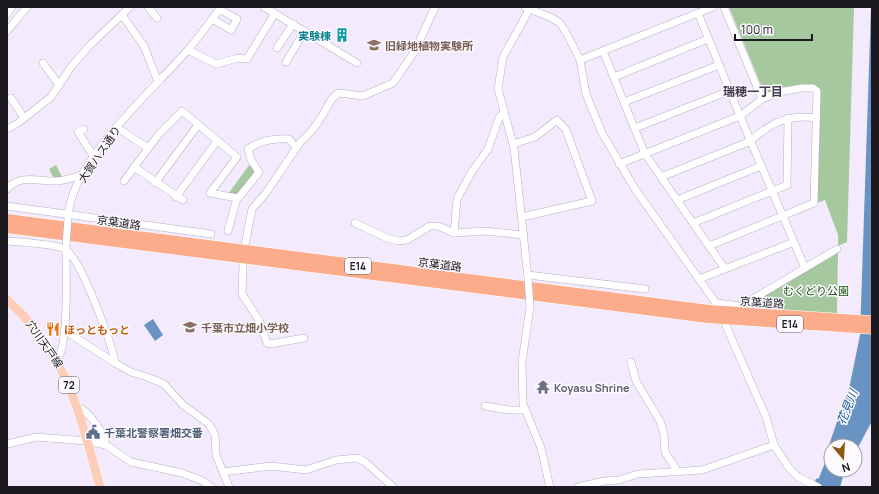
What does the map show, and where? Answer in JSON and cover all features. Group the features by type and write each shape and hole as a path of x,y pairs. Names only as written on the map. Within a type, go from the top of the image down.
{"highway":[{"name":"京葉道路","path":"7,219 711,310 872,321"},
{"name":"京葉道路","path":"7,228 872,329"}],"main road":[{"name":"穴川天戸線","path":"7,300 28,319 57,360 77,407 100,487"}],"street":[{"path":"7,14 12,7"},
{"path":"7,31 27,7"},
{"path":"7,129 48,100 71,67 89,46 130,7"},
{"path":"148,7 157,18"},
{"path":"264,7 357,63"},
{"path":"245,245 252,209 266,193 296,147 321,118 335,95 344,93 360,96 371,94 388,87 397,80 415,51 435,7"},
{"path":"580,60 713,7"},
{"path":"724,7 762,100"},
{"path":"212,19 231,30 237,19 220,8"},
{"name":"大賀ハス通り","path":"57,360 62,352 64,330 68,217 72,199 83,174 116,127 188,50 220,8"},
{"path":"550,487 541,448 525,410 522,386 522,362 530,307 528,277 513,144 498,89 504,57 527,8 552,18 560,23 580,60 586,94 592,111 619,164 699,279 711,310 766,417 774,445 789,468 798,478 818,487"},
{"path":"188,50 216,64 238,58 247,59 276,13"},
{"path":"698,13 729,91 784,216 805,268"},
{"path":"122,15 144,46 158,82"},
{"path":"277,48 293,24"},
{"path":"286,62 305,31"},
{"path":"614,77 708,39"},
{"path":"603,51 645,154 725,269"},
{"path":"43,63 59,85"},
{"path":"624,102 719,65"},
{"path":"619,164 740,116 762,100 789,90 813,88 817,91 814,203 709,246"},
{"path":"635,128 729,91"},
{"path":"11,98 24,118"},
{"path":"124,181 168,123 182,111 237,157 210,193 237,198"},
{"path":"454,233 457,199 471,172 488,149 499,118 504,112"},
{"path":"661,177 750,141 771,125 788,118 807,116 816,118"},
{"path":"693,223 787,185 788,118"},
{"path":"513,144 535,137 557,120 566,130 592,201 522,217"},
{"path":"155,183 198,125"},
{"path":"116,127 148,148"},
{"path":"84,129 78,132 94,158"},
{"path":"228,231 237,198 259,172 251,160 248,149 266,140 277,138 289,139 296,147"},
{"path":"134,167 155,183 179,198 217,141"},
{"path":"677,200 762,166"},
{"path":"7,189 19,180 58,181 83,174"},
{"path":"7,206 68,217 210,234"},
{"path":"355,223 387,238 398,241 407,240 430,226 438,226 454,233 484,231 524,235"},
{"path":"7,241 66,248 79,268 92,296 115,363"},
{"path":"699,279 794,242"},
{"path":"711,310 741,306 838,248"},
{"path":"243,264 242,294 260,322 267,343 270,344 304,338"},
{"path":"528,277 645,289"},
{"path":"64,330 131,372 164,384 183,405 209,424 215,435 216,455 229,487"},
{"path":"631,362 636,381 660,421 664,434 665,452 678,472"},
{"path":"485,406 510,410 525,410"},
{"path":"77,407 89,414 98,426 106,445"},
{"path":"7,444 36,437 87,441 106,445 131,462 182,473 203,481 211,487"},
{"path":"578,487 604,481 620,480 638,474 702,470 774,445"},
{"path":"223,472 271,466 306,470 336,460 357,458 371,467 393,487"}],"green space":[{"path":"729,7 854,7 847,242 838,246 838,235 825,200 817,203 816,86 767,94 764,92"},
{"path":"250,164 255,173 238,194 228,194"},
{"path":"56,165 62,177 53,177 49,169"},
{"name":"むくどり公園","path":"838,251 837,314 742,308"}],"water":[{"name":"花見川","path":"871,7 872,421 863,438 831,438 850,384 860,335"},
{"path":"153,319 163,335 155,341 144,325"},
{"path":"823,468 823,478 843,478 840,487 812,487 816,479 819,478"}],"place":[{"name":"実験棟","path":"342,35"},
{"name":"旧緑地植物実験所","path":"374,45"},
{"name":"千葉市立畑小学校","path":"190,327"},
{"name":"ほっともっと","path":"53,329"},
{"name":"Koyasu Shrine","path":"543,387"},
{"name":"千葉北警察署畑交番","path":"93,432"}],"district":[{"name":"瑞穂一丁目","path":"753,91"}]}
